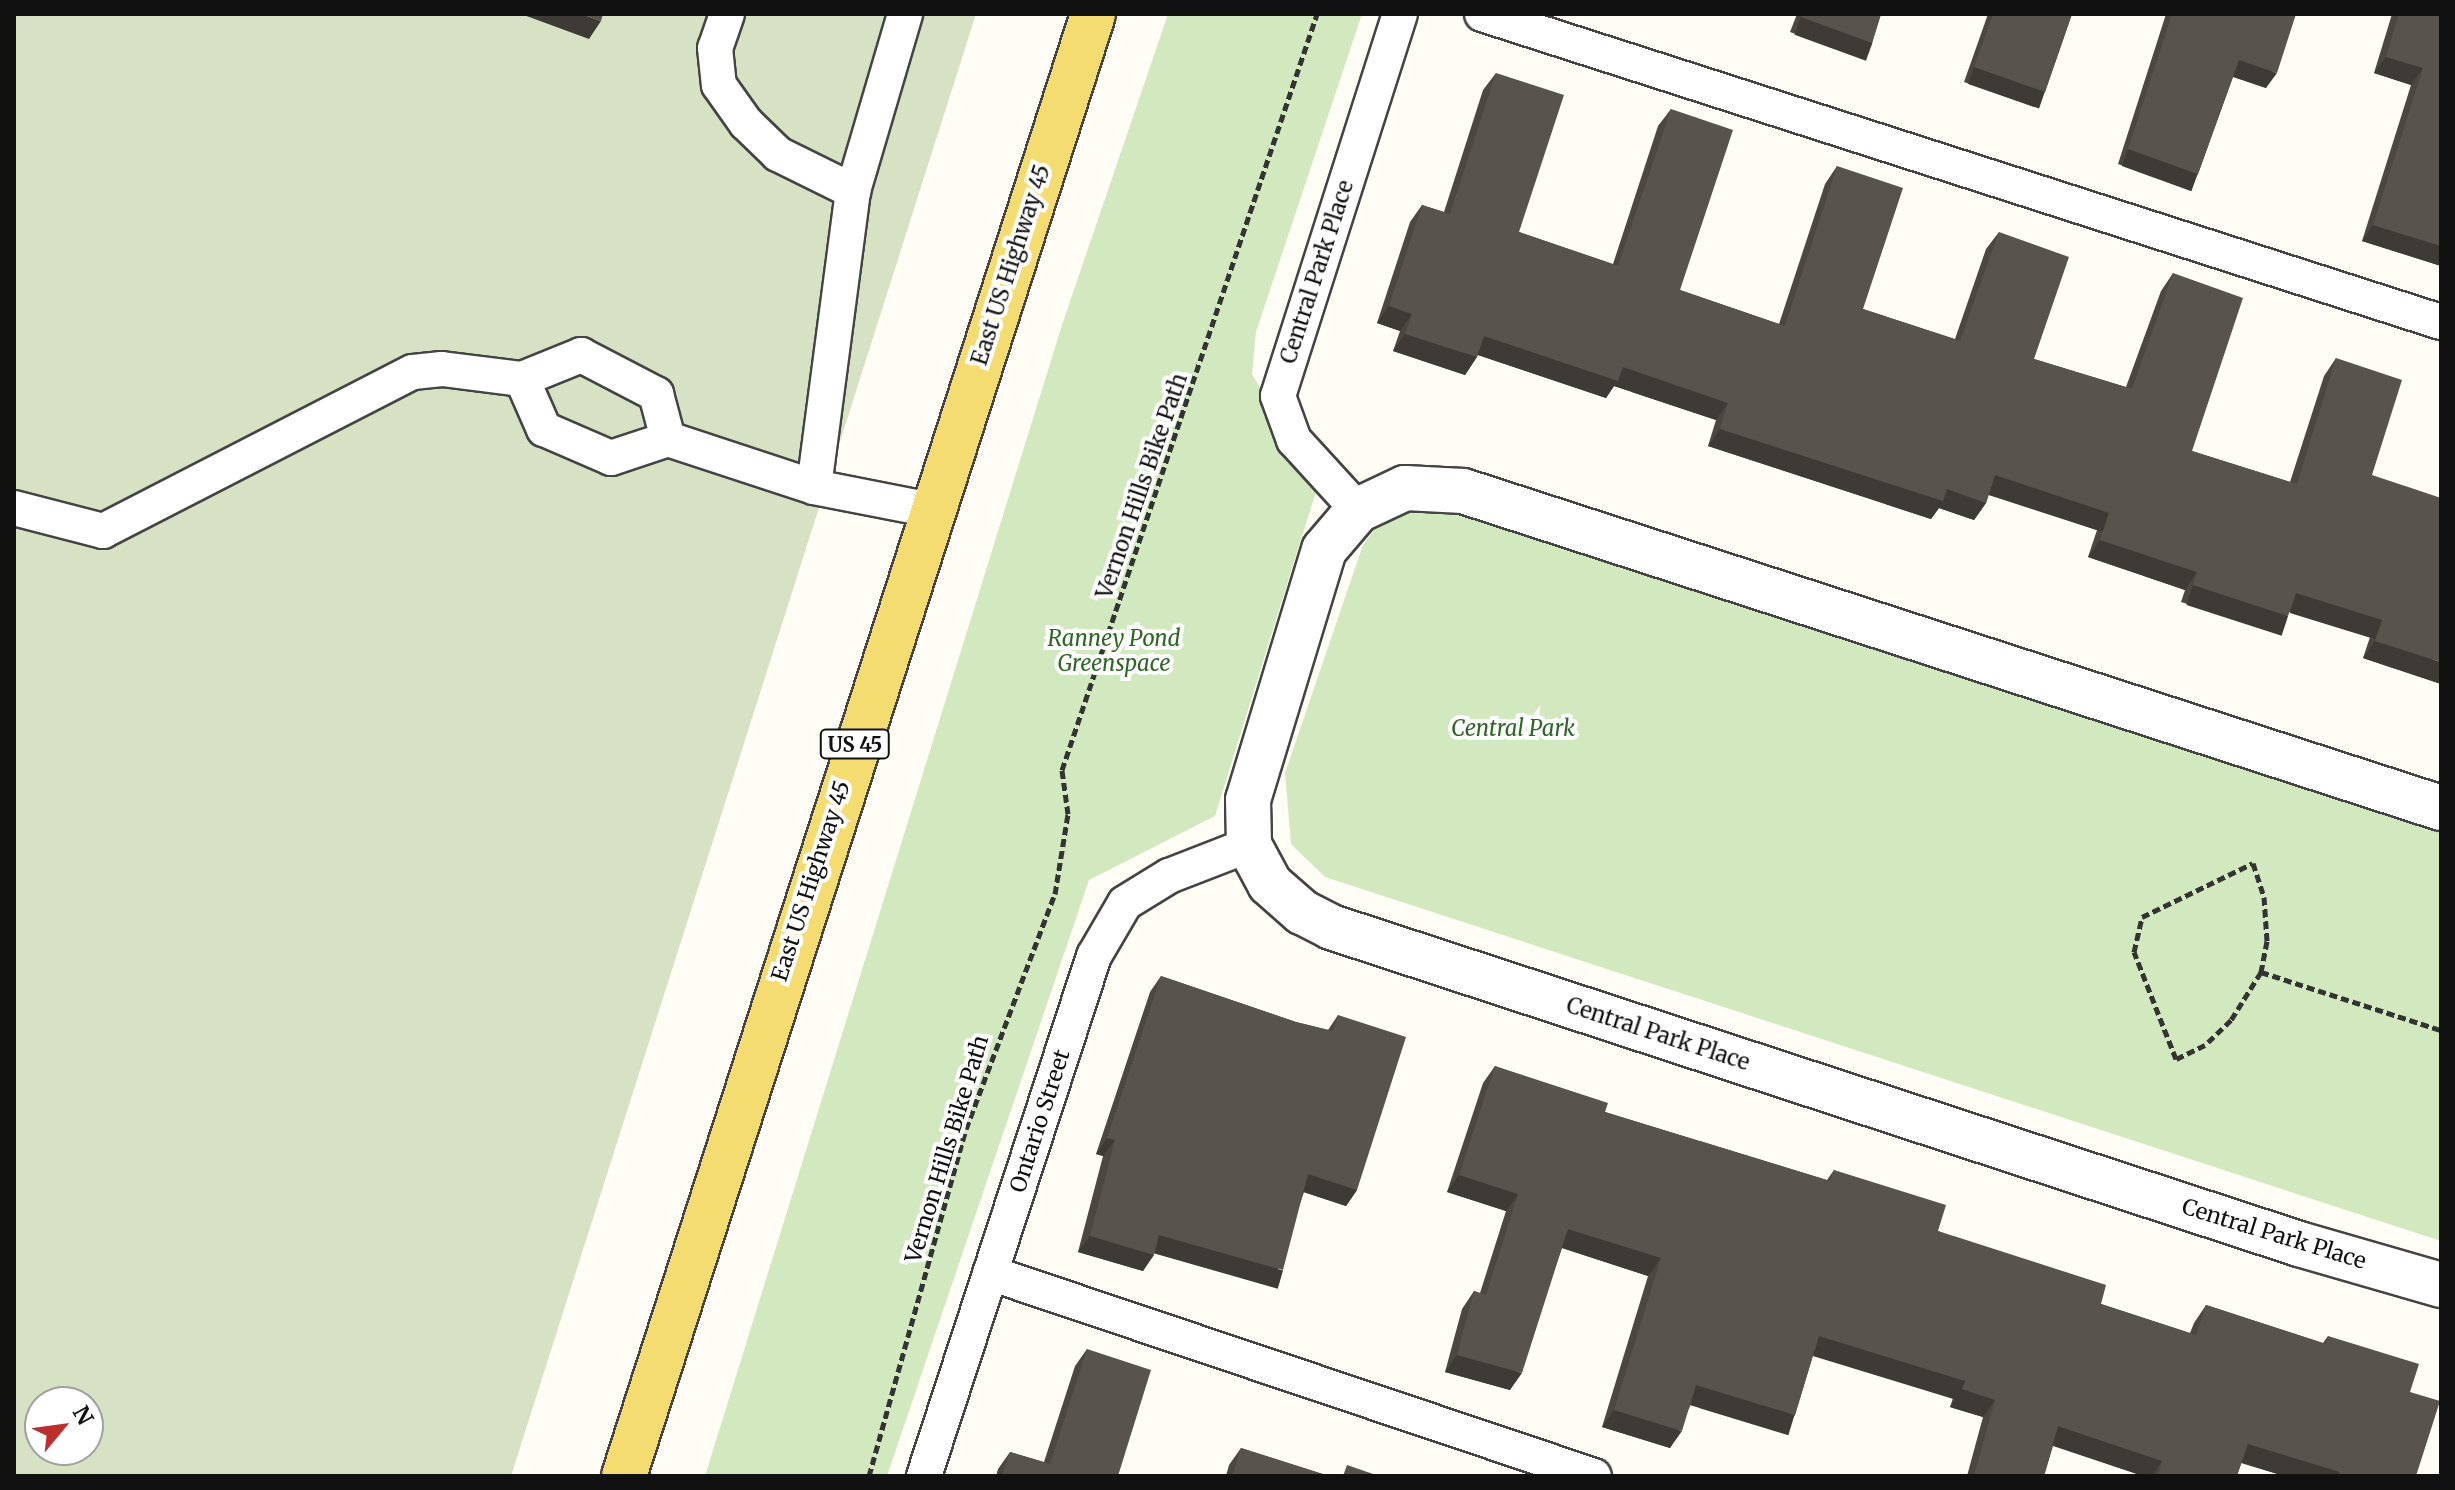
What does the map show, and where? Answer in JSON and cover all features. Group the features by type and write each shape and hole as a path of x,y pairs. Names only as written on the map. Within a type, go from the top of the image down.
{"main road":[{"name":"East US Highway 45","path":"624,1476 931,510 1093,14"}],"street":[{"name":"Central Park Place","path":"2441,808 1463,491 1405,488 1358,510 1324,550 1248,800 1249,845 1270,884 1331,927 2284,1239 2441,1285"}],"lane":[{"path":"727,14 715,48 719,85 737,111 778,154 853,191"},
{"path":"814,487 853,191 905,14"},
{"name":"Central Park Place","path":"1358,510 1294,440 1278,396 1400,14"},
{"path":"1482,14 2441,322"},
{"path":"14,508 103,531 413,372 442,369 522,379 581,355 656,394 668,439"},
{"path":"522,379 544,429 611,458 668,439 814,487 931,510"},
{"name":"Ontario Street","path":"924,1476 1094,956 1125,903 1169,876 1249,845"},
{"path":"990,1273 1594,1476"}],"path":[{"name":"Vernon Hills Bike Path","path":"869,1476 966,1129 1055,894 1068,814 1062,770 1317,14"},
{"path":"2253,863 2264,897 2267,941 2261,972 2231,1020 2205,1045 2176,1059 2134,952 2142,917 2253,863"},
{"path":"2261,972 2441,1030"}],"green space":[{"path":"14,14 976,14 511,1476 14,1476"},
{"name":"Ranney Pond Greenspace","path":"1168,14 1362,14 1256,332 1252,374 1318,485 1215,816 1089,880 887,1476 705,1476 1062,325"},
{"name":"Central Park","path":"1457,502 2441,826 2441,1241 1325,877 1291,844 1285,773 1363,545 1385,515 1423,503"}],"building":[{"path":"581,14 603,14 601,21"},
{"path":"1802,14 1881,14 1872,43 1801,17"},
{"path":"1993,14 2072,14 2045,92 1974,67"},
{"path":"2172,14 2296,14 2277,73 2239,60 2198,174 2128,149"},
{"path":"2399,14 2441,14 2441,246 2373,225 2423,68 2386,57"},
{"path":"1496,73 1564,95 1519,232 1618,266 1671,109 1733,130 1680,290 1785,326 1837,166 1903,188 1863,309 1960,341 1999,232 2069,257 2034,359 2132,389 2173,273 2243,298 2192,451 2297,484 2336,358 2402,380 2372,475 2441,498 2441,662 2375,641 2382,620 2296,593 2288,616 2193,585 2197,572 2100,540 2109,513 1995,475 1986,503 1947,489 1943,501 1720,429 1728,403 1623,367 1618,381 1484,336 1477,357 1405,334 1412,314 1389,306 1422,205 1450,214"},
{"path":"1161,976 1296,1022 1333,1031 1338,1015 1406,1037 1357,1190 1308,1174 1283,1270 1159,1235 1154,1255 1090,1236 1115,1140 1107,1138"},
{"path":"1495,1066 1608,1103 1605,1112 1830,1181 1834,1170 1946,1205 1938,1231 2106,1285 2101,1304 2196,1335 2206,1305 2326,1344 2328,1336 2419,1364 2410,1392 2440,1401 2416,1476 2339,1476 2340,1472 2248,1444 2237,1476 2158,1476 2162,1461 2058,1426 2044,1476 1974,1476 1995,1400 1962,1389 1965,1381 1819,1336 1795,1415 1696,1385 1682,1431 1614,1410 1661,1258 1568,1229 1522,1373 1457,1355 1474,1291 1486,1295 1518,1194 1459,1175"},
{"path":"1087,1349 1151,1370 1118,1476 1002,1476 1010,1452 1050,1464"},
{"path":"1241,1448 1329,1476 1232,1476"},
{"path":"1347,1465 1379,1476 1343,1476"}]}
